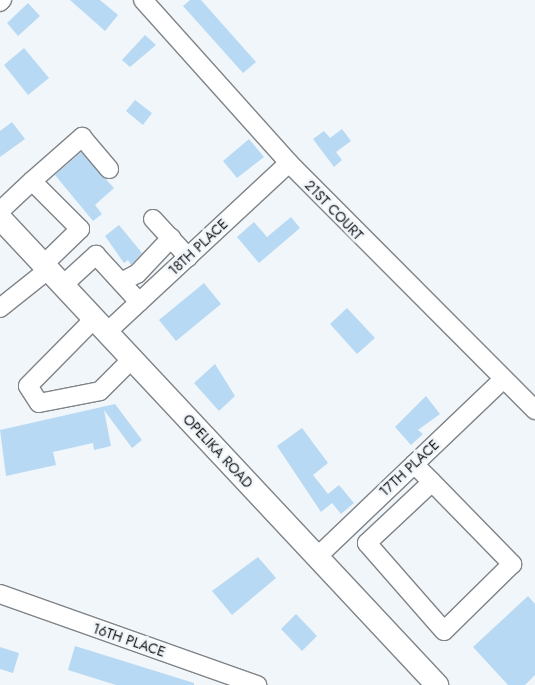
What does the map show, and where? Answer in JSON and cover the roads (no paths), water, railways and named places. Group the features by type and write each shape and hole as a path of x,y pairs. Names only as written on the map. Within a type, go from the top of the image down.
{"main road":[{"name":"OPELIKA ROAD","path":"0,218 437,685"}],"street":[{"name":"21ST COURT","path":"143,0 289,163 502,380 535,410"},
{"path":"0,211 82,137 109,169"},
{"name":"18TH PLACE","path":"132,359 100,390 38,403 28,386 101,325 140,302 289,163"},
{"path":"32,181 80,229 52,273"},
{"path":"153,219 188,257"},
{"path":"136,266 171,238"},
{"path":"0,308 52,273 96,255 136,266"},
{"path":"136,266 140,302"},
{"name":"17TH PLACE","path":"316,557 502,380"},
{"path":"349,525 444,631 512,564 414,464"},
{"path":"367,543 432,482"},
{"name":"16TH PLACE","path":"0,594 257,685"}]}
